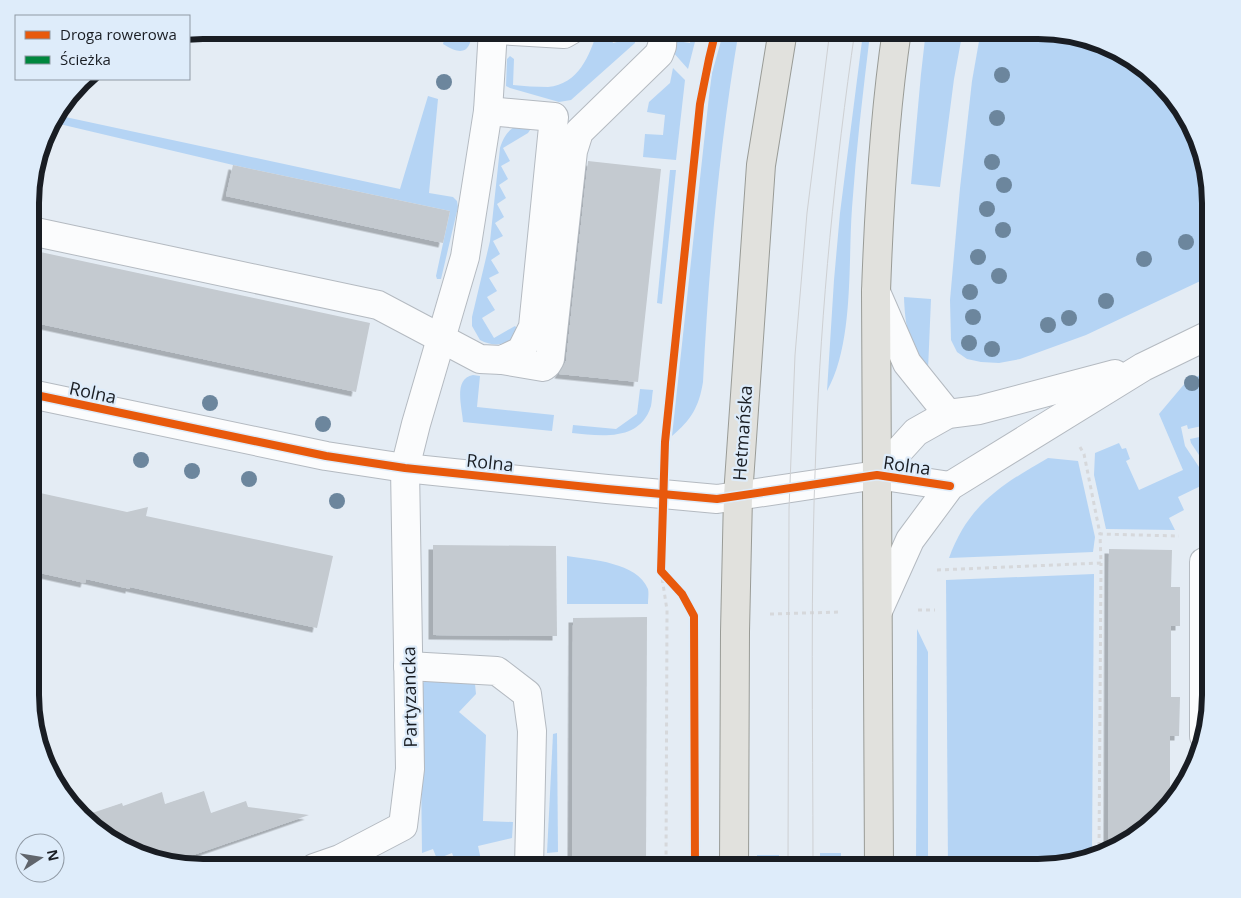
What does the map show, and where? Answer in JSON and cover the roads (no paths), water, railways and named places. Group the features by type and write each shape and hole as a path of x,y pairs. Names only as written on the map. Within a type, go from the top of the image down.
{"main road":[{"name":"Hetmańska","path":"734,859 735,615 738,496 761,165 782,39"},
{"path":"879,859 876,292 884,141 896,39"}],"street":[{"name":"Partyzancka","path":"340,859 403,826 410,769 406,468 416,424 465,257 488,111 492,39"},
{"path":"554,117 576,108 649,39"},
{"path":"39,232 378,305 480,359 502,360 543,367 550,359 573,151 576,140 579,132 659,54 662,39"},
{"path":"488,111 554,117 564,120 571,125 576,140"},
{"path":"502,360 521,351 533,327 554,117"},
{"path":"876,292 907,363 948,414"},
{"name":"Rolna","path":"878,612 910,540 950,486 1143,367 1202,338"},
{"name":"Rolna","path":"877,475 916,432 948,414 980,410 1143,367"},
{"name":"Rolna","path":"39,395 316,454 406,468 717,499 877,475 950,486"},
{"path":"408,666 497,671 527,694 532,731 529,859"}],"tram line":[{"path":"788,859 789,509 795,355 807,213 829,39"},
{"path":"813,859 813,551 818,394 830,238 854,39"}]}
